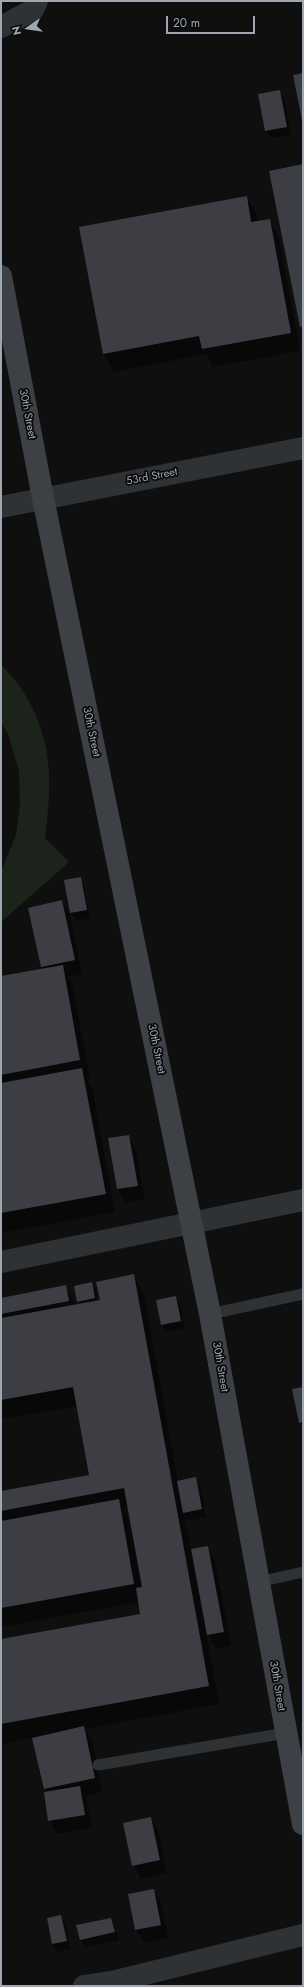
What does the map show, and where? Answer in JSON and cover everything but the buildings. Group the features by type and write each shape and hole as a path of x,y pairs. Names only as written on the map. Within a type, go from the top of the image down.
{"main road":[{"name":"30th Street","path":"1,276 43,498 210,1314 303,1824"}],"street":[{"path":"1,27 33,10 37,1"},
{"name":"53rd Street","path":"1,507 303,448"},
{"path":"1,1262 303,1200"},
{"path":"84,1986 124,1979 303,1935"}],"lane":[{"path":"210,1314 303,1294"},
{"path":"258,1582 303,1572"},
{"path":"98,1766 286,1733"}],"shaded area":[{"path":"1,664 21,688 40,725 48,761 49,779 49,798 45,838 69,862 1,922 1,871 16,835 20,806 19,771 8,734 1,723"}]}
